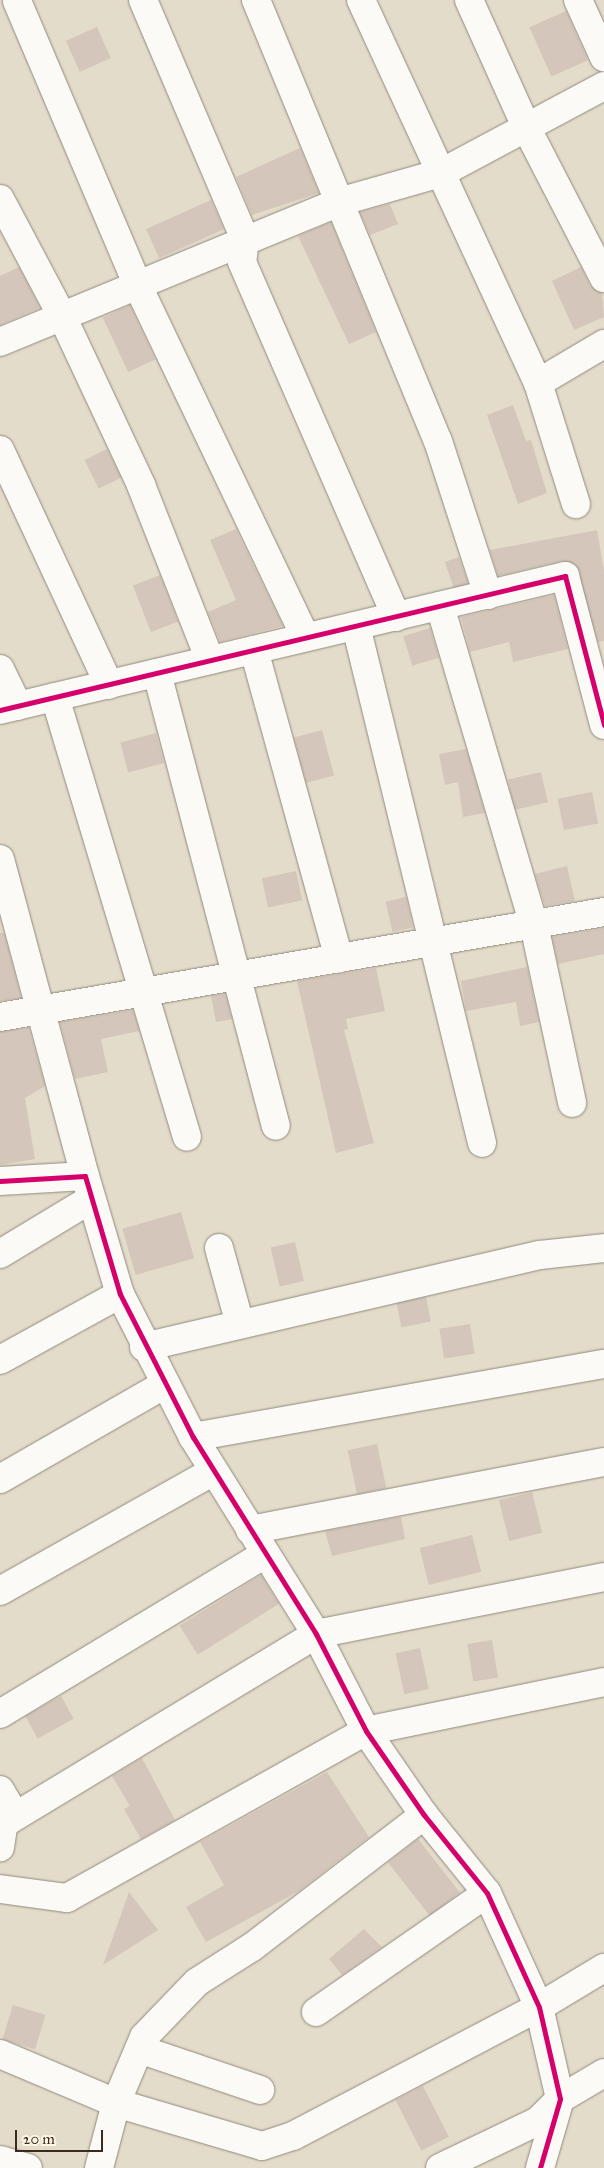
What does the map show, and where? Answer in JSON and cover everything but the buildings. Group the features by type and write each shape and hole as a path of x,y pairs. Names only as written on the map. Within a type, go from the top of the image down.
{"street":[{"path":"143,0 245,239 242,262 396,616"},
{"path":"256,0 438,441 488,595"},
{"path":"361,0 538,383 576,504"},
{"path":"469,0 527,129 604,278"},
{"path":"578,0 604,57"},
{"path":"17,1 137,284 306,636"},
{"path":"0,342 245,239 339,202 441,173 527,129 604,86"},
{"path":"0,199 62,316 141,485 210,660"},
{"path":"538,383 604,344"},
{"path":"0,450 109,685"},
{"path":"0,669 9,708 565,576 595,649 604,725"},
{"path":"440,606 534,924 572,1103"},
{"path":"356,626 482,1143"},
{"path":"254,650 338,958"},
{"path":"157,673 276,1126"},
{"path":"55,697 146,992 187,1137"},
{"path":"0,859 43,1010 88,1188 120,1294 144,1347 212,1472 316,1634 366,1731 424,1815 487,1893 539,2007 560,2099 540,2168"},
{"path":"0,1017 604,912"},
{"path":"0,1181 88,1188"},
{"path":"0,1254 88,1188"},
{"path":"219,1248 240,1324"},
{"path":"144,1347 540,1255 604,1248"},
{"path":"0,1360 120,1294"},
{"path":"193,1438 604,1364"},
{"path":"0,1479 165,1384"},
{"path":"250,1530 604,1462"},
{"path":"0,1592 212,1472"},
{"path":"0,1714 265,1554"},
{"path":"3,1835 316,1634 604,1577"},
{"path":"0,1889 67,1898 366,1731 604,1682"},
{"path":"0,1790 7,1802 3,1835"},
{"path":"99,2168 116,2103 144,2037 197,1982 252,1947 424,1815"},
{"path":"316,2012 487,1893"},
{"path":"0,2054 116,2103 262,2146 294,2136 539,2007 604,1968"},
{"path":"139,2050 260,2090"},
{"path":"440,2168 538,2121 560,2099 604,2073"},
{"path":"0,2160 28,2168"}],"cycle path":[{"path":"0,710 565,576 604,725"},
{"path":"0,1181 85,1176 120,1294 193,1437 316,1634 366,1731 424,1815 487,1893 539,2007 560,2099 540,2168"}]}
